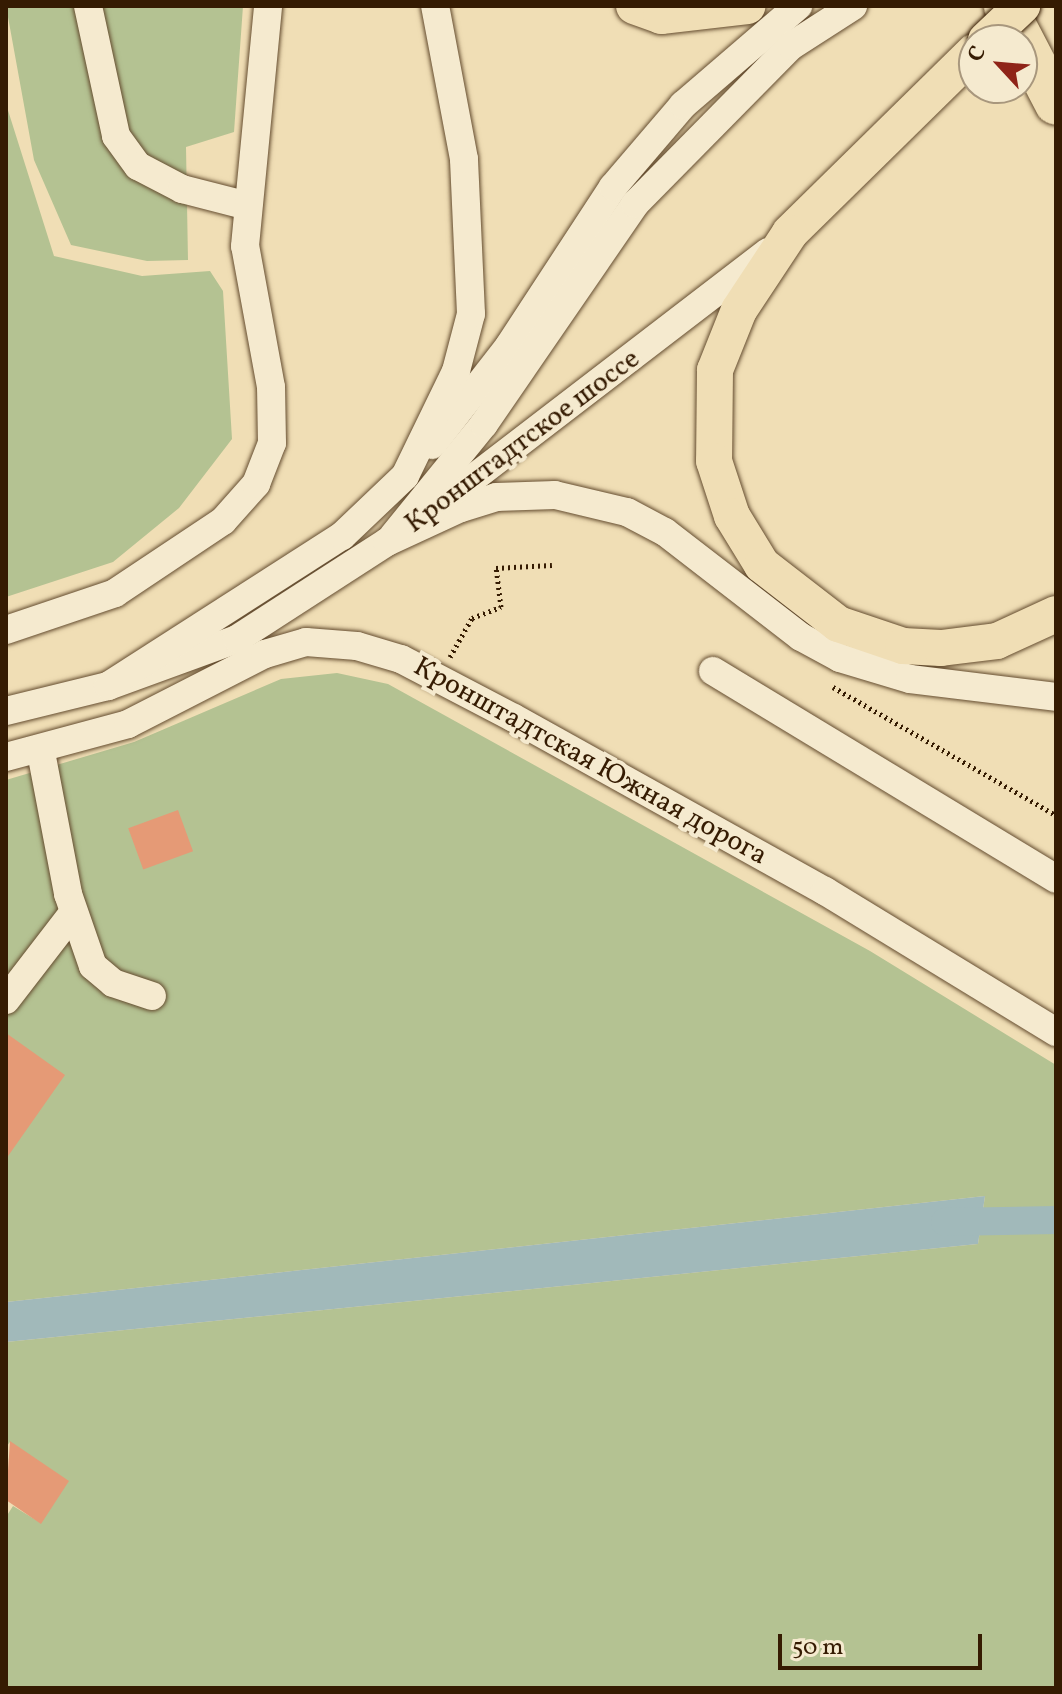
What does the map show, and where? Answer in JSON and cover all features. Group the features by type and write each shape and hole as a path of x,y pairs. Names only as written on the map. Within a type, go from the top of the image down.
{"highway":[{"path":"1005,6 1056,104"}],"main road":[{"path":"634,6 661,16 747,6"},
{"path":"1003,24 1022,6"},
{"name":"Кронштадтское шоссе","path":"790,233 958,67"},
{"path":"790,233 739,310 712,390 720,484 754,554 838,624 903,646 975,646 1056,614"}],"street":[{"path":"88,6 116,136 138,166 182,189 248,206"},
{"path":"6,630 115,593 223,521 256,484 272,443 271,401 245,246 268,6"},
{"path":"405,476 456,371 471,314 464,159 435,6"},
{"name":"Кронштадтское шоссе","path":"6,711 108,686 319,552 384,501 474,396 613,187 683,105 798,6"},
{"name":"Кронштадтское шоссе","path":"387,542 484,424 635,204 791,46 853,6"},
{"name":"Кронштадтское шоссе","path":"387,542 790,233"},
{"path":"108,686 237,639 387,542 496,497 593,501 665,532 801,637 840,658 910,679 1056,697"},
{"name":"Кронштадтская Южная дорога","path":"6,757 41,752 128,724 265,654 306,642 357,646 439,677 825,891 1056,1032"},
{"path":"713,671 1056,879"},
{"path":"41,752 73,913 93,966 113,983 152,996"},
{"path":"6,1000 73,913"}],"path":[{"path":"439,677 472,618 501,607 496,568 552,565"},
{"path":"825,682 1056,815"}],"green space":[{"path":"6,6 243,6 234,132 186,147 188,260 147,261 71,245 34,160"},
{"path":"6,104 54,256 142,276 210,271 223,291 232,439 179,508 113,562 6,597"},
{"path":"337,673 388,684 870,951 1056,1065 1056,1688 6,1688 6,1517 13,1506 41,1523 10,1442 6,1447 6,1342 978,1244 985,1196 6,1302 6,780 134,742 281,679"}],"water":[{"path":"985,1196 978,1244 6,1342 6,1302"}],"building":[{"path":"178,810 193,851 143,869 128,828"},
{"path":"6,1033 65,1075 6,1159"},
{"path":"10,1441 69,1481 41,1524 6,1500"}],"waterway":[{"path":"945,1222 1056,1220"}]}
